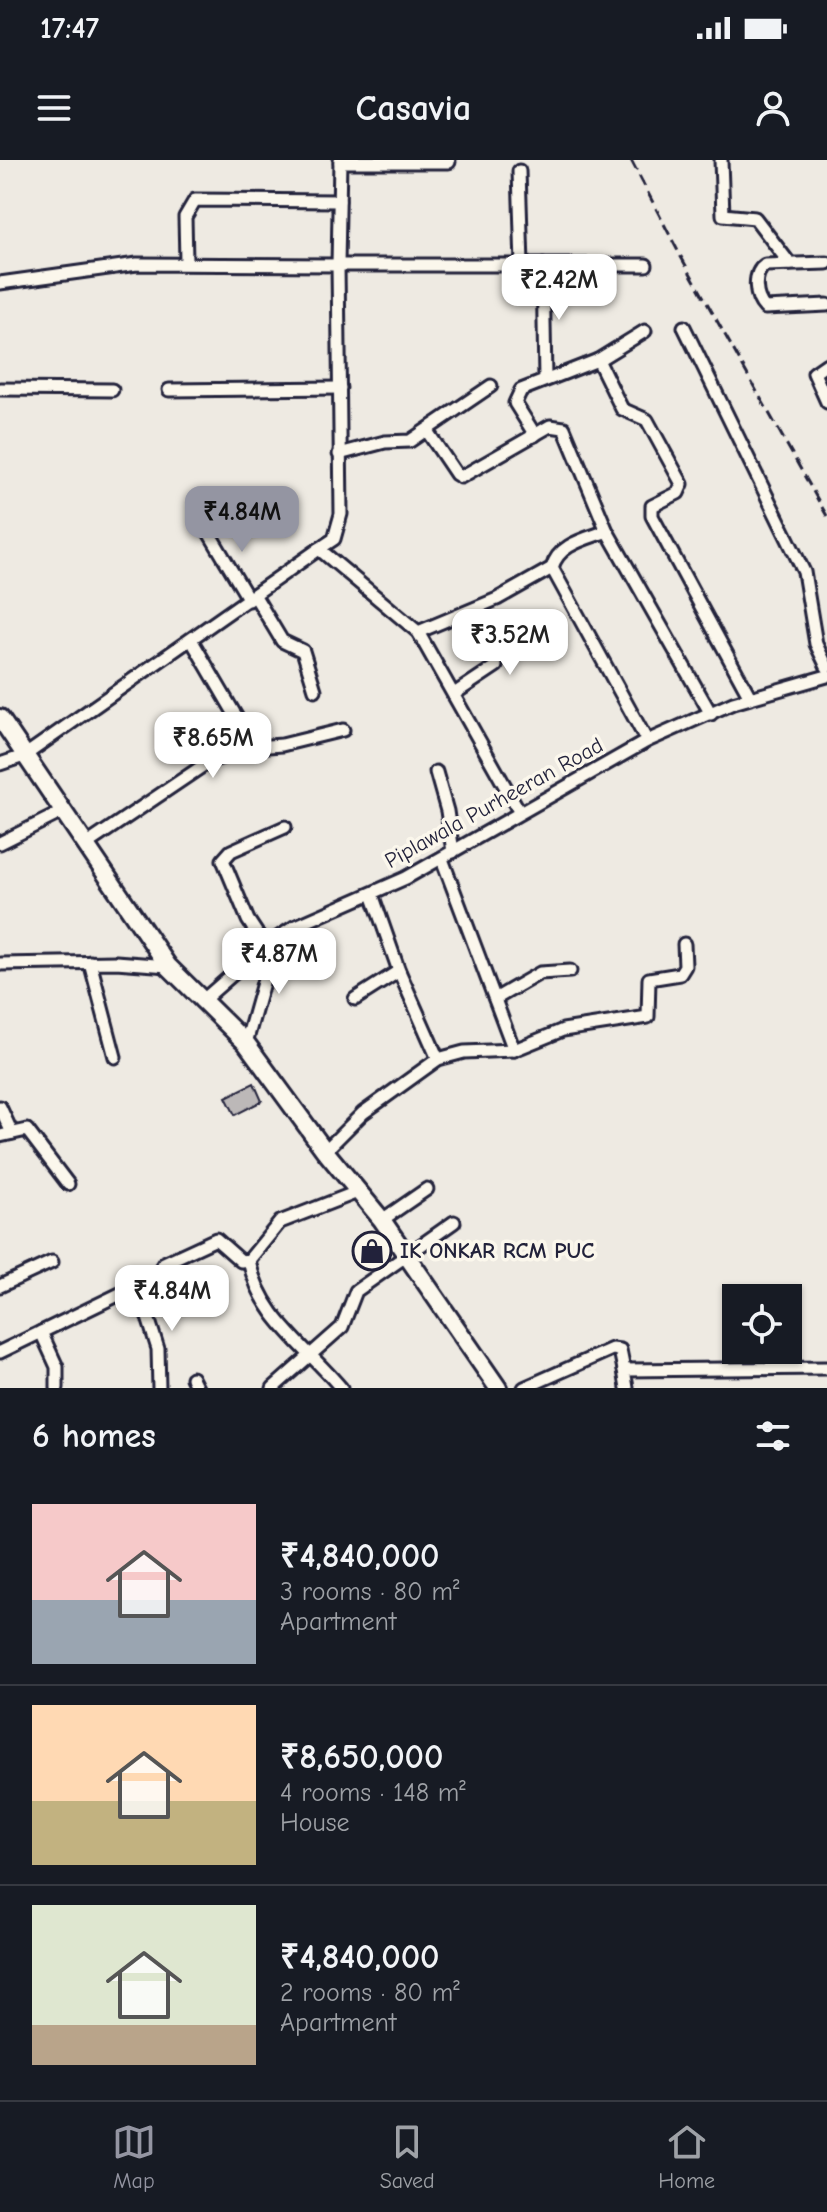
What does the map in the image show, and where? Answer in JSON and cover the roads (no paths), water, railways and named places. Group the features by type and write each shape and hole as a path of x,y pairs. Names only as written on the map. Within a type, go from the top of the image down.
{"highway":[{"path":"0,718 168,966 201,1002 246,1043 325,1151 382,1220 498,1388"}],"street":[{"path":"721,160 723,215 755,218 790,264"},
{"path":"0,764 24,756 334,539 340,529 340,161 449,162"},
{"path":"519,171 522,265"},
{"path":"186,261 185,217 195,200 339,201"},
{"path":"0,283 98,268 186,261 338,265 646,265"},
{"path":"827,263 765,265 757,272 761,304 772,309 827,305"},
{"path":"543,265 545,379"},
{"path":"684,327 804,572 816,644 827,667"},
{"path":"535,435 518,411 516,395 531,383 598,360 645,331"},
{"path":"598,360 622,409 647,420 682,484 678,493 652,506 652,516 750,697"},
{"path":"827,364 814,373 827,402"},
{"path":"339,454 385,442 405,443 491,386"},
{"path":"169,390 340,388"},
{"path":"0,389 112,390"},
{"path":"427,431 461,477 556,425 564,428 607,531 711,714"},
{"path":"205,526 282,641 303,651 315,690"},
{"path":"418,632 497,599 552,568 558,553 566,548 607,531"},
{"path":"319,549 418,632 519,811"},
{"path":"552,568 647,741"},
{"path":"454,694 496,666 493,647 496,644 543,631"},
{"path":"192,641 254,747"},
{"name":"Piplawala Purheeran Road","path":"201,1002 270,943 328,911 372,894 447,855 519,811 647,741 750,697 827,676"},
{"path":"87,844 210,761 254,747 295,743 343,730"},
{"path":"436,772 447,811 447,855 514,1050"},
{"path":"0,843 62,812"},
{"path":"246,1043 270,943 248,920 223,860 231,851 285,827"},
{"path":"372,894 399,971 438,1059"},
{"path":"325,1151 363,1113 438,1059 464,1052 514,1050 563,1030 648,1017 649,979 680,974 685,966 684,944"},
{"path":"90,962 115,1057"},
{"path":"0,964 90,962 168,966"},
{"path":"355,999 399,971"},
{"path":"495,999 540,973 570,971"},
{"path":"0,1107 12,1133"},
{"path":"0,1136 27,1130 32,1133 68,1184"},
{"path":"382,1220 427,1189"},
{"path":"0,1352 138,1286 158,1274 164,1263 207,1240 216,1239 241,1261 249,1260 280,1222 360,1191"},
{"path":"273,1388 314,1355 342,1327 356,1291 454,1222"},
{"path":"249,1260 258,1295 269,1312 314,1355 341,1388"},
{"path":"0,1286 52,1262"},
{"path":"138,1286 158,1349 159,1388"},
{"path":"41,1332 57,1367 57,1388"},
{"path":"524,1388 612,1349 620,1350 627,1388"},
{"path":"624,1370 827,1368"}],"railway":[{"path":"631,160 680,255 827,516"}],"place":[{"name":"IK ONKAR RCM PUC","path":"372,1251"}]}
